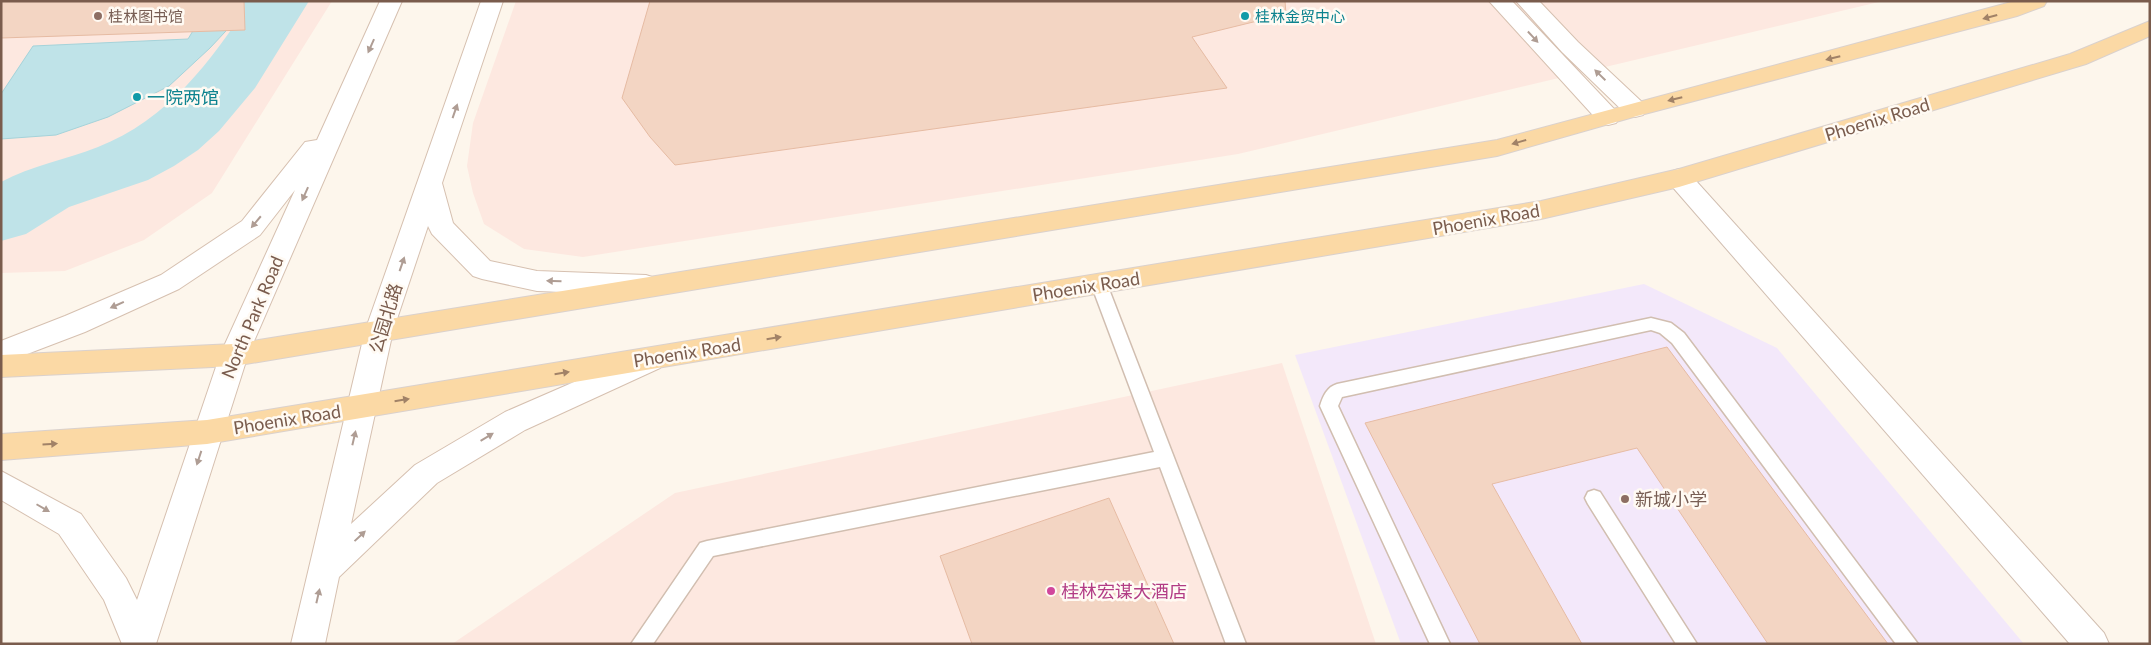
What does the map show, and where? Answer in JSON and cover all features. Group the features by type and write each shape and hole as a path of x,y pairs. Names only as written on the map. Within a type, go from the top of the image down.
{"main road":[{"name":"North Park Road","path":"139,642 234,355 391,1"},
{"name":"公园北路","path":"308,644 379,331 492,1"},
{"path":"1500,1 1608,117"},
{"path":"1527,1 1570,47 1635,109"},
{"path":"1,366 234,355 1497,148 1635,109 2000,14 2036,1"},
{"name":"Phoenix Road","path":"1,447 207,432 1541,210 1679,178 2078,59 2150,28"},
{"path":"1,353 75,324 170,282 251,228 340,115"},
{"path":"1679,178 2092,644"},
{"path":"430,183 441,227 482,269 537,281 655,285"},
{"path":"324,570 426,474 515,420 655,358"},
{"path":"1,484 70,524 115,589 139,642"}],"lane":[{"path":"1099,284 1236,644"},
{"path":"1440,644 1329,406 1331,398 1337,391 1651,324 1665,328 1678,338 1908,644"},
{"path":"641,644 707,549 1165,458"},
{"path":"1594,498 1687,644"}],"shaded area":[{"name":"一院两馆","path":"1,1 332,1 212,193 144,240 65,271 1,273"},
{"path":"516,1 1883,1 1238,154 583,257 524,249 484,224 473,193 467,166 473,123"},
{"name":"新城小学","path":"1644,284 1777,348 2024,644 1401,644 1295,355"},
{"path":"1282,363 1376,644 452,644 675,493"}],"water":[{"path":"211,1 254,1 210,48 169,86 108,117 56,135 1,139 1,94 33,46 188,39"}],"building":[{"name":"桂林图书馆","path":"1,1 244,1 245,30 1,38"},
{"path":"650,1 1285,1 1286,14 1192,37 1227,88 675,165 650,137 622,98"},
{"path":"1667,347 1888,644 1768,644 1637,448 1492,484 1582,644 1480,644 1365,423"},
{"name":"桂林宏谋大酒店","path":"1109,498 1174,644 972,644 940,556"}],"waterway":[{"path":"1,216 44,190 124,163 151,150 174,134 196,115 233,73 280,1"}],"place":[{"name":"桂林图书馆","path":"98,16"},
{"name":"桂林金贸中心","path":"1245,16"},
{"name":"一院两馆","path":"137,97"},
{"name":"新城小学","path":"1625,499"},
{"name":"桂林宏谋大酒店","path":"1051,591"}]}
